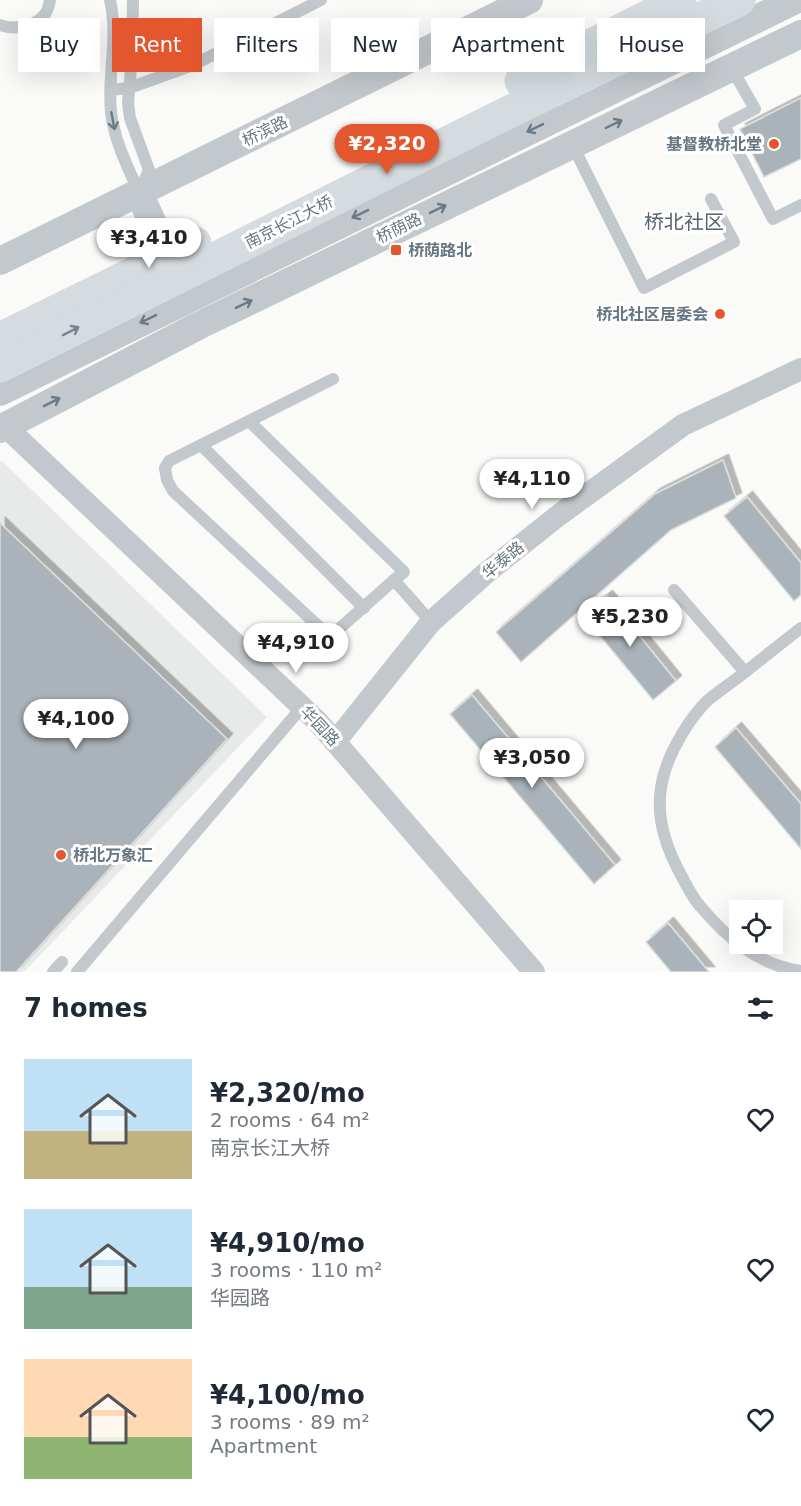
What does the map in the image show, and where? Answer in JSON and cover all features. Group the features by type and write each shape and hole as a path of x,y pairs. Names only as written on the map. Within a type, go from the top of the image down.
{"highway":[{"name":"南京长江大桥","path":"0,339 471,107 680,0"},
{"name":"南京长江大桥","path":"0,366 474,129 740,0"}],"street":[{"name":"桥滨路","path":"0,261 529,0"},
{"path":"699,0 731,67"},
{"name":"桥荫路","path":"0,392 795,0"},
{"name":"桥荫路","path":"2,428 200,325 801,34"},
{"path":"139,193 200,325"},
{"name":"华泰路","path":"335,742 431,622 486,573 550,522 675,431 724,404 801,369"},
{"name":"华园路","path":"2,428 302,707 534,972"}],"lane":[{"path":"0,25 20,27 32,24 45,14 50,0"},
{"path":"110,0 114,39 111,90 114,127 139,193"},
{"path":"133,0 130,118 148,170 139,193"},
{"path":"111,90 129,88 193,65 321,0"},
{"path":"731,67 755,109 724,125 773,219 801,205"},
{"path":"572,144 644,288 734,242 711,199"},
{"path":"249,421 404,572 330,637 173,491 167,480 165,468 169,461 201,445 249,421 333,379"},
{"path":"201,445 364,608"},
{"path":"394,580 431,622"},
{"path":"674,590 745,672"},
{"path":"797,971 762,959 735,943 712,921 694,899 665,842 660,817 660,794 664,770 675,745 707,702 801,628"},
{"path":"77,972 302,707"},
{"path":"53,972 62,962"}],"shaded area":[{"name":"桥北万象汇","path":"2,461 267,717 24,972 0,972 0,462"}],"building":[{"name":"基督教桥北堂","path":"801,98 801,159 764,177 740,129"},
{"path":"723,460 736,498 671,530 521,662 496,632 655,494"},
{"path":"747,497 801,563 801,595 794,601 724,516"},
{"name":"桥北万象汇","path":"0,523 227,739 16,972 0,972"},
{"path":"607,596 676,681 653,700 583,615"},
{"path":"472,695 615,865 594,884 450,714"},
{"path":"736,728 801,804 801,849 715,747"},
{"path":"668,923 709,972 671,972 646,942"}],"place":[{"name":"基督教桥北堂","path":"774,144"},
{"name":"桥荫路北","path":"396,250"},
{"name":"桥北社区居委会","path":"720,314"},
{"name":"桥北万象汇","path":"61,855"}],"district":[{"name":"桥北社区","path":"684,222"}]}
